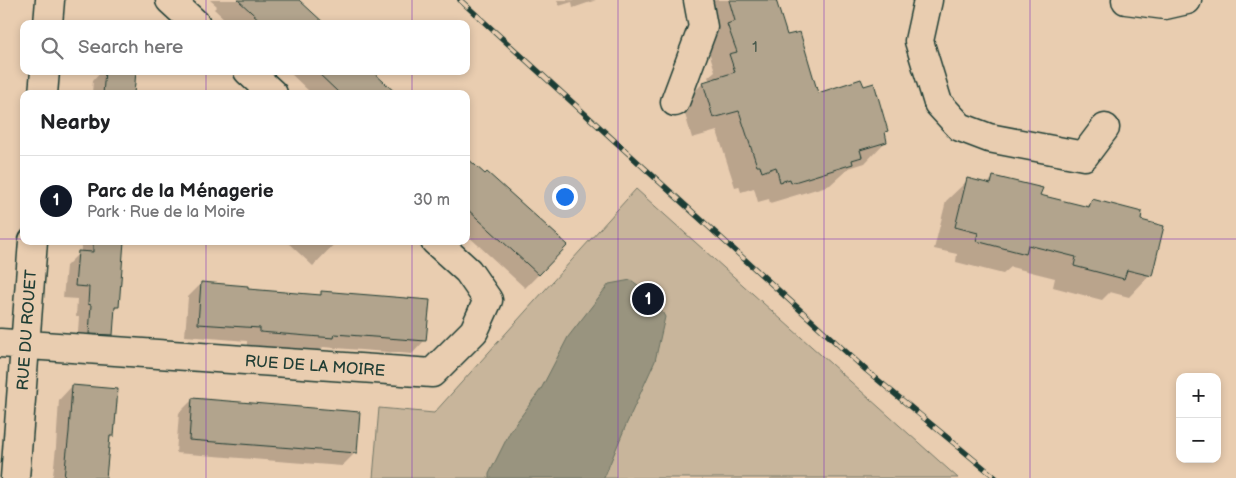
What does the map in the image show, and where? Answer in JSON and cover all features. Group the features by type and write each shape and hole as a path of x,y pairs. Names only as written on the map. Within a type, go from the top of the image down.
{"street":[{"path":"48,20 50,0"},
{"path":"170,0 192,20"},
{"path":"675,102 703,27 698,0"},
{"path":"928,0 919,41 938,103 960,127 990,138 1084,156 1105,128"},
{"path":"1126,0 1165,5 1187,0"},
{"path":"43,90 45,75"},
{"path":"252,75 269,90"},
{"name":"RUE DU ROUET","path":"15,478 12,344 32,245"},
{"name":"RUE DE LA MOIRE","path":"12,344 432,373 474,330 488,300 468,271 439,245"}],"shaded area":[{"path":"636,189 958,478 373,478 379,408 434,413"},
{"path":"631,280 654,297 665,317 655,361 604,478 489,478 489,474 511,430 541,389 568,337 609,284"}],"building":[{"path":"238,0 299,0 321,20 260,20"},
{"path":"729,0 776,0 787,35 800,32 818,93 861,79 864,86 874,83 888,131 885,132 887,142 860,150 862,157 852,160 853,164 791,183 790,179 780,182 776,167 762,172 760,166 757,166 739,111 713,118 703,82 735,72 729,54 737,52 727,24 735,21"},
{"path":"105,75 136,75 134,90 103,90"},
{"path":"320,75 376,75 393,90 336,90"},
{"path":"470,161 485,174 487,172 568,245 539,275 470,212"},
{"path":"993,176 1043,188 1040,195 1089,207 1092,199 1142,212 1141,220 1164,226 1152,276 1127,270 1124,279 1074,266 1076,257 1028,245 1026,254 976,241 978,233 955,227 967,178 991,184"},
{"path":"93,245 124,245 119,307 115,307 113,335 89,334 91,305 88,304 89,287 75,286 78,251 93,252"},
{"path":"201,282 248,286 248,289 321,295 321,291 430,300 426,341 335,334 334,338 260,332 260,328 198,324"},
{"path":"72,385 118,389 114,436 110,436 106,478 64,478"},
{"path":"192,398 360,412 357,453 189,440"}],"railway":[{"path":"460,0 866,370 996,478"}],"place":[{"name":"Parc de la Ménagerie","path":"648,299"}]}
